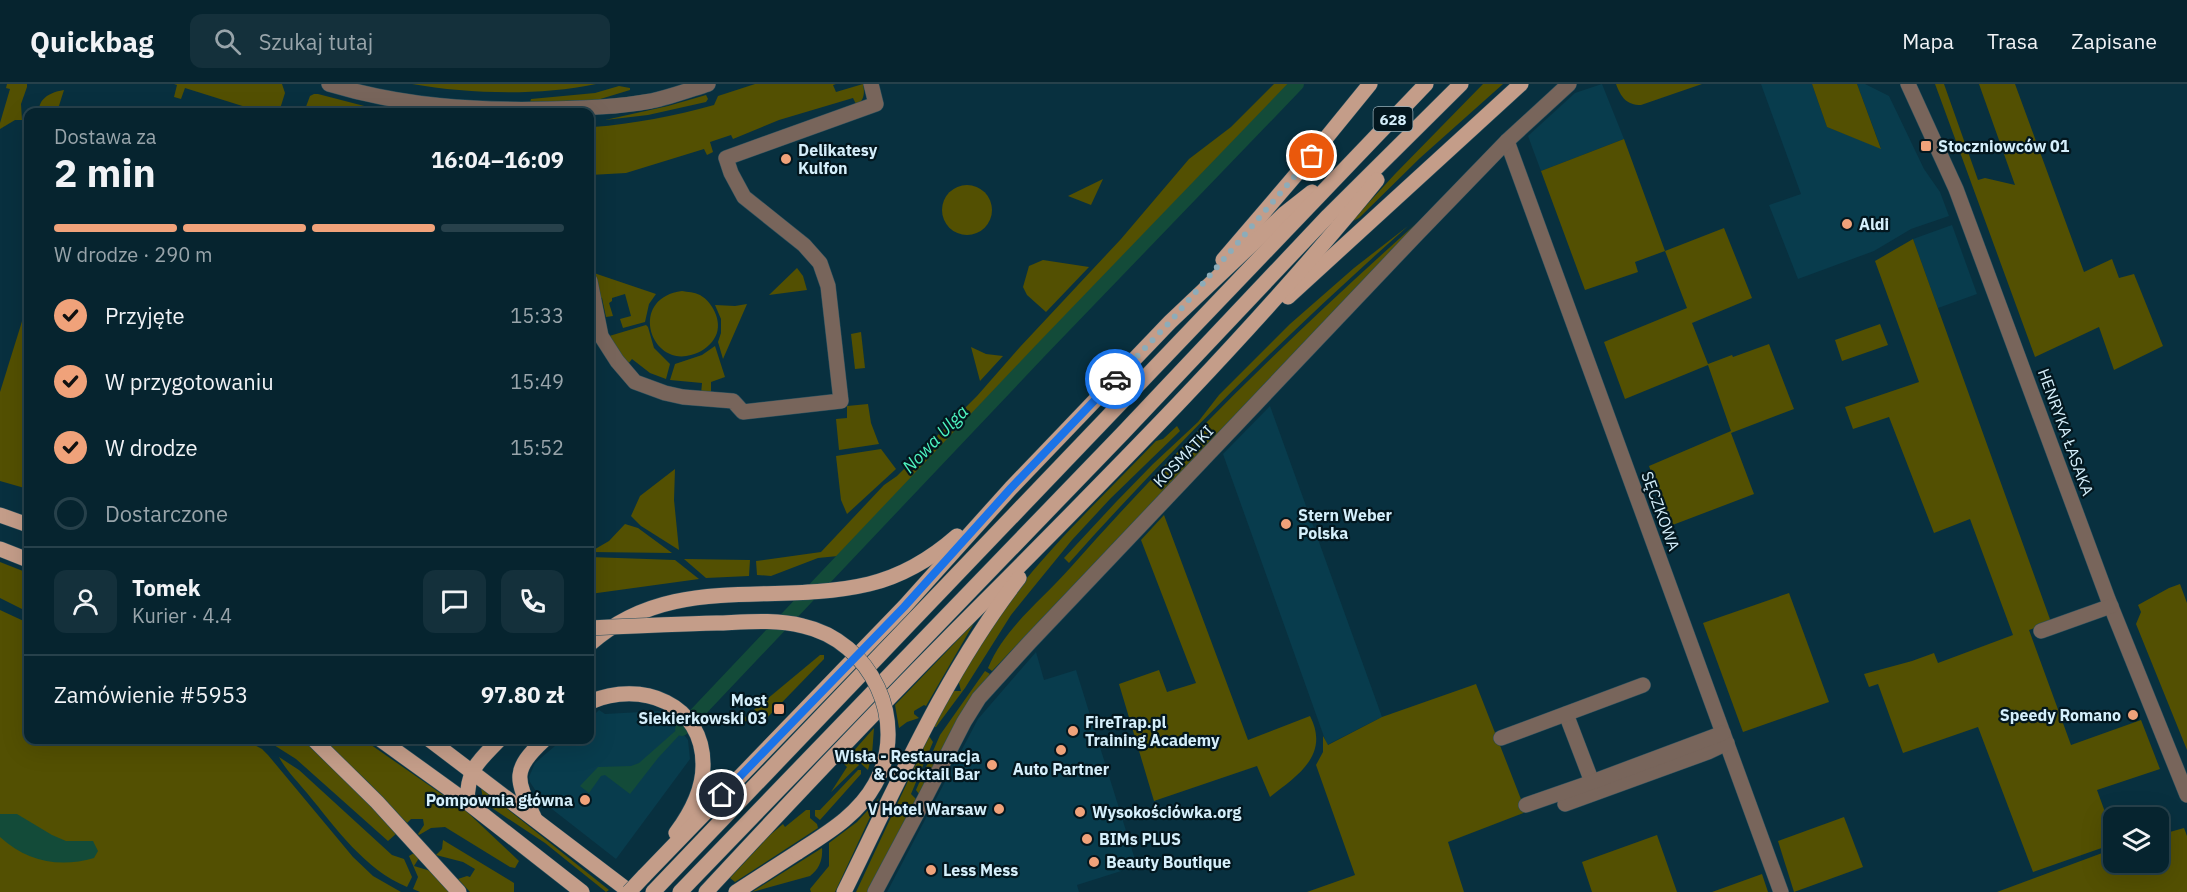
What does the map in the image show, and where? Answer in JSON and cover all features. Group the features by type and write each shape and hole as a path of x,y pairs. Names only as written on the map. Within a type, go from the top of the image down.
{"main road":[{"path":"1170,322 1370,84"},
{"name":"628","path":"1359,154 1426,84"},
{"name":"628","path":"1422,124 1461,84"},
{"path":"1219,360 1521,84"},
{"path":"706,892 945,641 1059,528 1219,360 1341,225 1422,124"},
{"path":"680,892 1328,216 1422,124"},
{"path":"435,744 629,892 674,840 904,607 1011,488 1170,322 1284,214 1359,154"},
{"path":"653,892 1359,154"},
{"path":"594,640 604,631 633,614 683,599 831,590 868,584 892,576 932,556 970,526 1011,488"},
{"path":"0,515 24,524"},
{"path":"844,892 909,757 937,706 998,606 1059,528"},
{"path":"0,549 24,558"},
{"path":"594,628 779,622 803,626 833,638 853,652 868,670 885,705 888,729 884,762 875,784 862,804 829,832 737,891"},
{"path":"594,700 602,696 628,692 644,694 663,700 678,710 689,722 702,750 702,777 693,806 674,840"},
{"path":"318,744 404,831 459,892"},
{"path":"387,744 467,802 582,892"},
{"path":"467,802 471,770 495,744"},
{"path":"536,820 523,793 519,778 524,761 540,744"}],"street":[{"path":"329,84 390,99 449,108"},
{"path":"593,108 653,100 708,84"},
{"path":"594,301 601,336 617,361 635,382 664,393 683,397 733,401 743,411 841,401 828,286 820,263 804,245 744,197 726,158 876,104 871,84"},
{"name":"KOSMATKI","path":"875,892 963,722 979,698 1417,234 1507,141 1569,84"},
{"name":"HENRYKA ŁASAKA","path":"1908,84 1956,189 2111,606 2187,795"},
{"name":"SĘCZKOWA","path":"1507,141 1781,892"},
{"path":"2041,631 2111,606"},
{"path":"1501,738 1643,685"},
{"path":"1566,714 1592,782"},
{"path":"1526,805 1725,738"},
{"path":"1565,804 1708,752 1725,738"}],"shaded area":[{"path":"7,84 27,84 21,104 22,120 15,120 0,129 10,89 6,88"},
{"path":"174,84 282,84 285,93 280,108 249,108 185,88 181,99 174,97 177,85"},
{"path":"412,84 596,84 528,92 480,92"},
{"path":"755,84 836,84 833,85 836,92 863,84 864,94 857,106 853,98 779,120 733,139 731,135 710,142 713,152 707,155 704,149 626,173 594,175 594,127 684,113 714,105 718,96"},
{"path":"1274,84 1292,84 838,556 818,558 771,576 757,575 756,561 821,552 884,485 897,476 977,396 1121,239 1189,159 1231,127"},
{"path":"1483,84 1503,84 1420,158 1359,218 1351,222 1395,174"},
{"path":"1602,84 1624,139 1541,171 1528,136 1575,93"},
{"path":"1616,84 1702,84 1641,105 1631,104 1625,99"},
{"path":"1761,84 1812,84 1827,127 1881,148 1857,84 1865,84 1889,96 1924,169 1940,192 1949,216 1911,229 1874,251 1798,279 1769,205 1801,194"},
{"path":"1812,84 1857,84 1881,149 1827,127"},
{"path":"1935,84 1944,84 1978,180 1985,178 2015,185 1979,84 2015,84 2084,272 2112,259 2119,278 2134,274 2163,346 2114,370 2099,327 2035,357"},
{"path":"619,86 630,88 630,90 597,100 530,102 531,99 595,93"},
{"path":"64,90 58,108 39,108 43,99 54,92"},
{"path":"318,94 372,108 306,108 310,96"},
{"path":"706,95 708,99 706,102 648,115 605,120 668,106"},
{"path":"1624,139 1665,251 1635,262 1638,272 1585,290 1541,171"},
{"path":"1103,179 1091,205 1068,196"},
{"path":"962,185 972,185 985,192 992,205 992,215 985,228 972,235 962,235 953,231 946,224 942,215 942,205 946,196 953,189"},
{"path":"1419,221 992,671 988,668 995,653 1025,614 1154,476 1284,346"},
{"path":"1952,225 1977,294 1938,308 1913,239"},
{"path":"1408,226 1234,390 1150,475 1069,563 1064,558 1153,464 1198,422 1219,395 1290,324 1354,268"},
{"path":"1724,228 1752,298 1692,323 1708,364 1769,344 1794,409 1731,433 1754,494 1670,526 1649,466 1731,431 1708,365 1625,399 1604,342 1687,308 1665,251"},
{"path":"1913,239 2051,622 2029,630 2071,745 2141,720 2160,769 2097,790 2103,807 2103,848 2033,872 1978,727 1903,753 1878,684 1869,687 1864,674 1934,653 1938,663 2013,635 1970,519 1934,533 1889,417 1853,429 1845,407 1919,382 1875,261"},
{"path":"1043,260 1089,267 1046,312 1027,295 1023,287 1029,266"},
{"path":"797,268 803,276 807,290 769,295"},
{"path":"594,273 656,294 649,304 645,322 623,328 620,319 631,316 625,294 612,298 609,303 613,316 606,317 602,298 596,297"},
{"path":"682,291 696,293 710,303 718,321 718,327 710,345 698,353 677,356 665,351 656,342 651,330 650,317 655,306 665,296"},
{"path":"747,304 723,359 718,342 721,333 721,319 715,305"},
{"path":"24,315 24,488 0,481 0,392"},
{"path":"1880,324 1888,345 1842,361 1835,340"},
{"path":"646,325 654,348 670,364 666,379 650,373 632,359 628,364 606,337"},
{"path":"861,332 865,368 855,369 851,334"},
{"path":"715,346 725,377 711,382 711,395 701,394 702,383 670,380 675,364 702,355"},
{"path":"971,347 986,354 1003,356 980,381"},
{"path":"868,404 871,423 879,444 839,450 836,419 847,418 847,406"},
{"path":"1270,406 1382,717 1327,745 1223,454"},
{"path":"1177,426 1180,431 1110,499 1072,540 1032,589 1011,615 965,688 936,727 933,727 951,691 961,691 957,681 989,628 1018,588 1156,441 1163,439"},
{"path":"881,449 896,469 847,514 841,500 836,456"},
{"path":"675,469 674,500 679,550 641,526 631,516 640,496"},
{"path":"1164,515 1248,740 1310,716 1315,730 1314,753 1291,781 1270,797 1257,766 1154,801 1119,684 1159,670 1167,692 1196,683 1141,540"},
{"path":"625,524 638,528 672,553 594,552 594,550 609,541"},
{"path":"594,557 675,560 699,579 594,593"},
{"path":"684,559 750,560 749,576 706,578"},
{"path":"0,562 24,571 24,610 0,598"},
{"path":"2180,584 2187,603 2187,750 2136,624 2141,612 2138,605"},
{"path":"1789,593 1829,702 1743,732 1703,623"},
{"path":"0,610 24,621 24,744 253,744 268,755 353,857 373,876 401,892 0,892"},
{"path":"974,623 926,706 914,711 919,718 899,728 895,705"},
{"path":"1036,652 1044,680 1076,670 1137,866 1077,885 1079,892 887,892 978,719"},
{"path":"820,655 824,655 824,659 763,722 743,721 743,719"},
{"path":"985,671 990,674 964,708 919,794 916,790 940,735"},
{"path":"1476,684 1526,812 1448,842 1464,892 1307,892 1355,875 1316,765 1323,752 1323,736 1328,745 1382,717"},
{"path":"599,710 605,714 659,711 670,717 688,740 690,759 616,859 543,802 529,777 535,763 557,744 594,744 594,715"},
{"path":"681,726 684,730 658,758 630,794 605,775 601,776 589,793 580,786 598,767 631,766 639,763"},
{"path":"874,728 872,755 868,770 857,760 859,765 831,792 847,767 843,763"},
{"path":"929,736 933,742 911,794 916,799 868,892 856,892"},
{"path":"272,744 307,744 358,791 397,833 388,841 296,759"},
{"path":"327,744 370,744 466,811 519,861 515,868 510,867 445,827 431,828 419,835 424,825 423,819 411,819 407,823"},
{"path":"279,757 299,770 392,855 404,859 412,877 407,887 377,870 364,859"},
{"path":"858,770 861,770 861,774 820,820 815,816 815,810 820,810"},
{"path":"481,788 609,890 606,892 545,843 489,806 483,798"},
{"path":"879,798 835,892 811,892 810,889 829,866 829,843 857,822"},
{"path":"806,810 810,810 810,818 818,828 735,882 730,878 770,835 783,824 785,827"},
{"path":"0,814 17,814 66,841 93,841 98,851 94,858 81,861 44,861 33,857 21,852 0,837"},
{"path":"1844,817 1863,867 1794,892 1778,841"},
{"path":"2184,828 2187,836 2187,892 1997,892 2103,853 2103,873 2169,873 2169,832"},
{"path":"1657,835 1677,892 1592,892 1582,862"},
{"path":"443,840 514,883 514,892 470,892 458,879 470,877 475,869 463,862 436,855 442,849"},
{"path":"822,848 820,864 810,876 752,892"},
{"path":"414,853 419,858 414,866 434,872 453,892 420,892 413,889 418,877 409,856"},
{"path":"1762,874 1768,892 1712,892"}],"waterway":[{"name":"Nowa Ulga","path":"682,729 1297,84"}],"way so far":[{"path":"1115,379 1170,322 1312,156"}],"place":[{"name":"Stoczniowców 01","path":"1926,146"},
{"name":"Delikatesy Kulfon","path":"786,159"},
{"name":"Aldi","path":"1847,224"},
{"name":"Stern Weber Polska","path":"1286,524"},
{"name":"Most Siekierkowski 03","path":"779,709"},
{"name":"Speedy Romano","path":"2133,715"},
{"name":"FireTrap.pl Training Academy","path":"1073,731"},
{"name":"Auto Partner","path":"1061,750"},
{"name":"Wisła - Restauracja & Cocktail Bar","path":"992,765"},
{"name":"Pompownia główna","path":"585,800"},
{"name":"V Hotel Warsaw","path":"999,809"},
{"name":"Wysokościówka.org","path":"1080,812"},
{"name":"BIMs PLUS","path":"1087,839"},
{"name":"Beauty Boutique","path":"1094,862"},
{"name":"Less Mess","path":"931,870"}],"route":[{"path":"722,795 904,607 1011,488 1115,379"}]}
